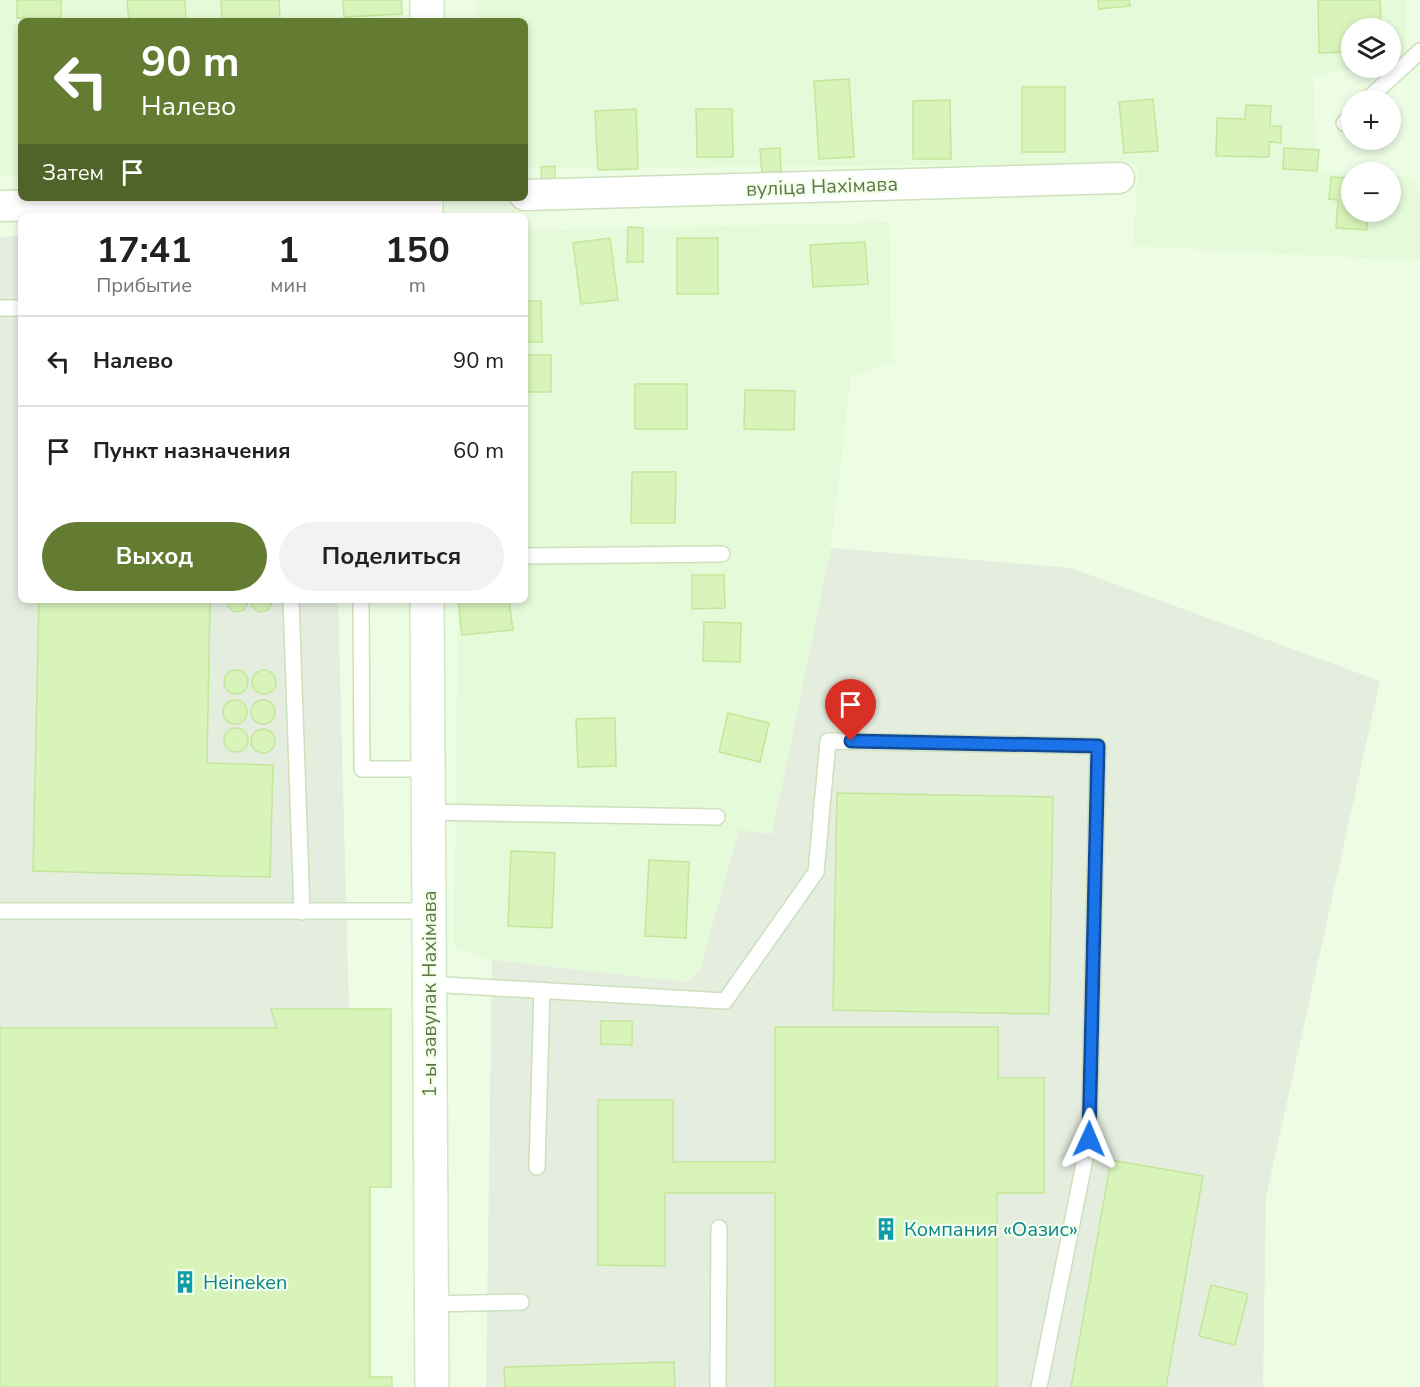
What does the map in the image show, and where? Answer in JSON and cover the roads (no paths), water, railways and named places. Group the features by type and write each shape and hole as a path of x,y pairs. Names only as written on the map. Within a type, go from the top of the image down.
{"street":[{"path":"427,0 427,18"},
{"name":"вуліца Нахімава","path":"528,195 1119,177"},
{"path":"0,206 158,201"},
{"name":"1-ы завулак Нахімава","path":"427,603 432,1387"}],"lane":[{"path":"1378,90 1420,51"},
{"path":"0,308 18,308"},
{"path":"528,556 722,555"},
{"path":"291,603 302,912"},
{"path":"361,603 362,769 428,769"},
{"path":"429,984 726,1000 816,872 828,741 1098,746 1089,1139 1039,1387"},
{"path":"428,812 717,817"},
{"path":"0,911 429,911"},
{"path":"537,1167 542,990"},
{"path":"718,1387 719,1228"},
{"path":"431,1304 521,1302"}],"place":[{"name":"Компания «Оазис»","path":"886,1229"},
{"name":"Heineken","path":"185,1282"}]}
